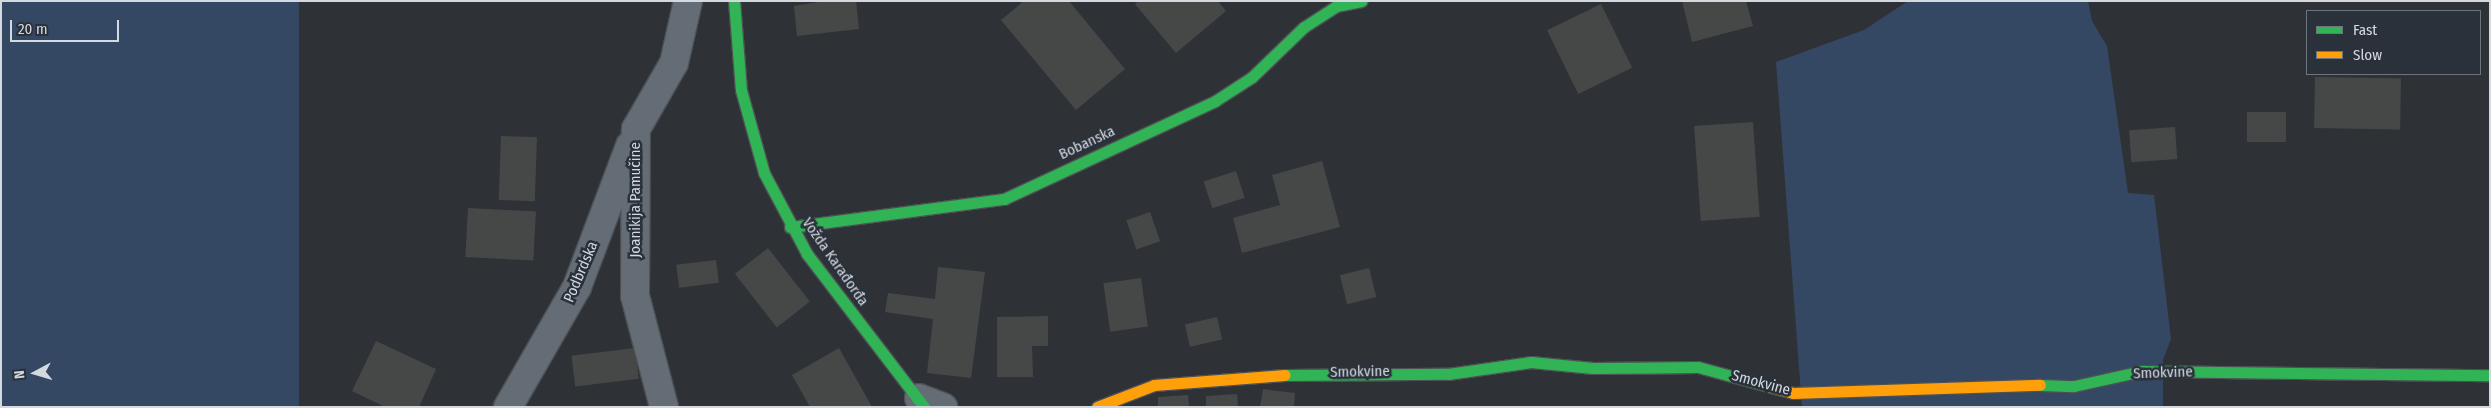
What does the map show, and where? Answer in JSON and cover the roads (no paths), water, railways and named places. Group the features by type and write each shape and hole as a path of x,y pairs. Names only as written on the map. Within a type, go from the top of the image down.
{"street":[{"name":"Joanikija Pamučine","path":"664,407 635,296 636,129 674,63 688,1"},
{"name":"Vožda Karađorđa","path":"734,1 741,90 764,173 790,226 929,404"},
{"name":"Bobanska","path":"790,226 1004,199 1215,101 1252,77 1304,27 1336,6 1362,1"},
{"name":"Podbrdska","path":"508,407 577,287 636,129"},
{"name":"Smokvine","path":"1097,407 1154,385 1198,379 1387,371 1448,374 1531,362 1593,368 1698,367 1793,392 1988,384 2074,386 2142,371 2490,375"}]}
